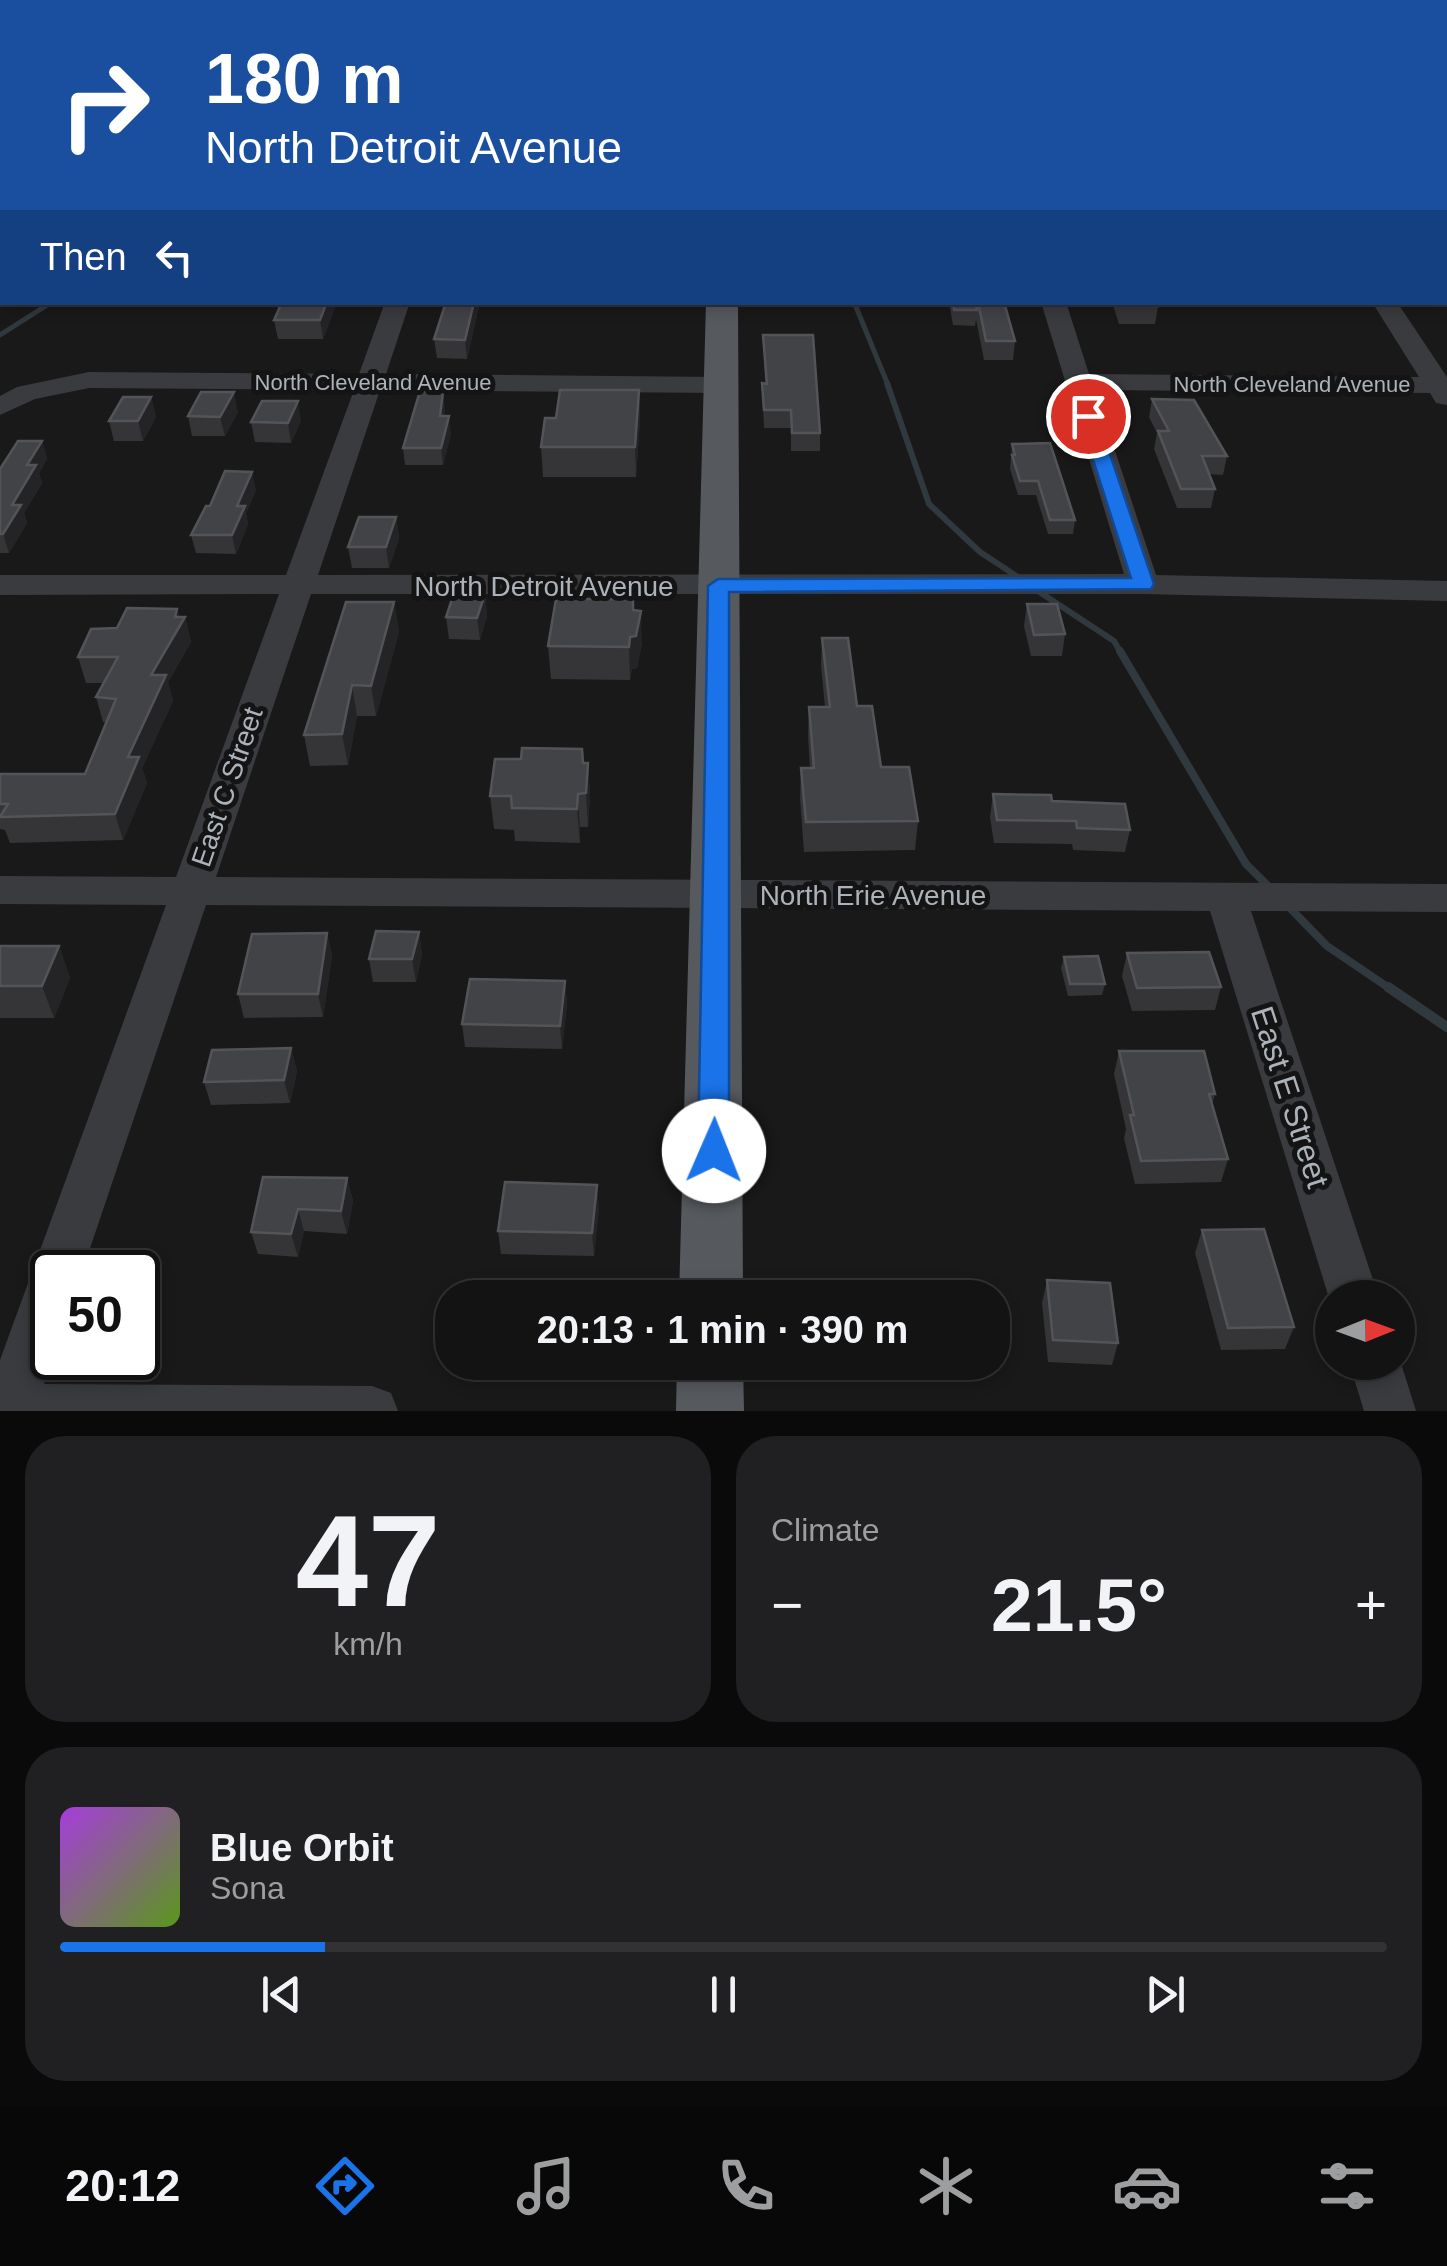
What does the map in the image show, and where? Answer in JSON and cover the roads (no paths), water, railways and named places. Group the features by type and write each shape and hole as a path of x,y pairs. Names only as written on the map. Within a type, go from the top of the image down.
{"main road":[{"path":"711,1280 722,305"},
{"path":"710,1380 710,1411"}],"street":[{"name":"East C Street","path":"65,1250 397,305"},
{"path":"1055,305 1143,584"},
{"path":"1386,305 1444,389"},
{"name":"North Cleveland Avenue","path":"0,407 27,393 90,380 721,386"},
{"name":"North Cleveland Avenue","path":"1077,382 1444,389"},
{"name":"North Detroit Avenue","path":"0,585 1143,584 1447,591"},
{"name":"North Erie Avenue","path":"0,890 1447,898"},
{"name":"East E Street","path":"1236,897 1349,1280"},
{"path":"30,1345 6,1410 372,1411"},
{"path":"1381,1380 1390,1411"}],"waterway":[{"path":"0,335 47,305"},
{"path":"855,305 888,385"},
{"path":"887,383 929,504 980,552 1018,577"},
{"path":"1038,591 1114,641 1121,653"},
{"path":"1120,651 1246,864 1271,889"},
{"path":"1288,906 1327,946 1392,990"},
{"path":"1388,987 1447,1027"}]}
